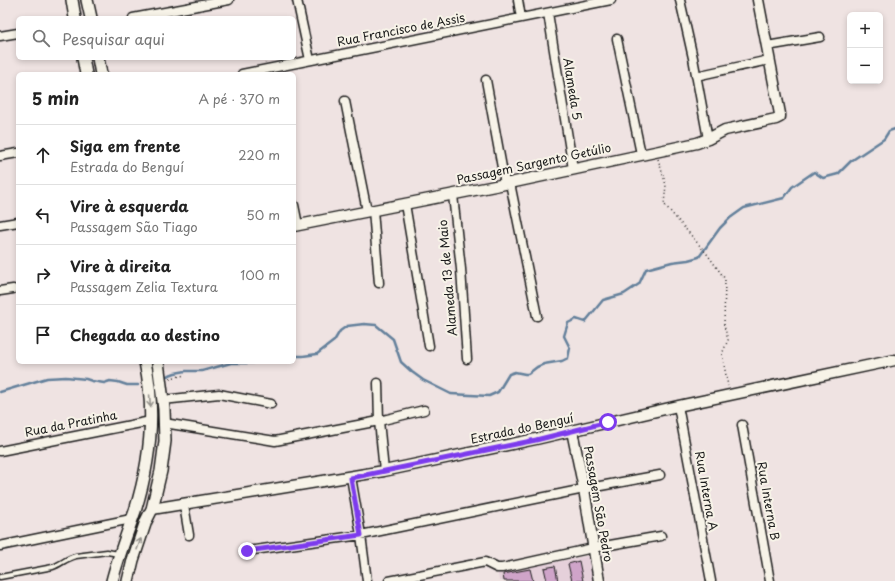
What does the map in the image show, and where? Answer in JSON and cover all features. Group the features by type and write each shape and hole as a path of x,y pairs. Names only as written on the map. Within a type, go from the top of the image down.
{"main road":[{"path":"72,0 75,16"},
{"path":"87,0 91,16"},
{"path":"83,60 86,72"},
{"path":"98,60 101,72"},
{"path":"112,581 119,554 134,512 145,470 149,421 148,377 145,364"},
{"path":"128,581 133,560 146,521 152,510 161,471 165,441 163,400 158,364"}],"street":[{"path":"143,16 223,0"},
{"path":"297,0 310,60"},
{"path":"518,0 522,18"},
{"name":"Rua Francisco de Assis","path":"252,72 611,0"},
{"path":"680,0 693,58 708,139"},
{"path":"696,76 770,60 758,0"},
{"name":"Alameda 5","path":"548,13 574,169"},
{"path":"0,36 16,33"},
{"path":"767,46 820,37"},
{"path":"616,39 641,154"},
{"name":"Passagem Sargento Getúlio","path":"296,226 697,143 725,130 776,120 780,117 780,114 770,60"},
{"path":"486,80 537,316"},
{"path":"345,101 370,211 378,283"},
{"path":"0,155 16,153"},
{"name":"Alameda 13 de Maio","path":"453,194 461,269 467,359"},
{"path":"405,204 429,346"},
{"path":"0,225 16,222"},
{"path":"0,291 13,289"},
{"name":"Estrada do Benguí","path":"152,510 384,472 678,406 895,360"},
{"path":"378,383 379,421 384,472"},
{"path":"163,400 219,394 271,404"},
{"name":"Rua Interna A","path":"678,406 711,581"},
{"path":"164,423 275,441 379,421 424,410"},
{"name":"Rua da Pratinha","path":"0,451 149,421"},
{"name":"Rua Interna B","path":"742,425 770,581"},
{"name":"Passagem São Pedro","path":"572,431 584,489 598,581"},
{"path":"247,551 361,535 584,489 660,475"},
{"path":"351,478 367,581"},
{"path":"184,505 189,535"},
{"path":"0,546 131,519"},
{"path":"389,581 485,562 497,568 502,568 593,548 661,536"}],"lane":[{"path":"0,578 53,567 76,556 107,552 119,554"}],"path":[{"path":"655,151 666,185 664,204 707,254 725,279 724,325 728,340 722,354 730,395"},
{"path":"160,380 185,376"}],"shaded area":[{"path":"588,556 593,581 499,581 498,573"}],"building":[{"path":"579,561 583,581 572,581 568,564"},
{"path":"555,566 558,581 547,581 544,568"},
{"path":"530,569 533,581 504,581 503,574"}],"waterway":[{"path":"296,356 317,354 334,341 340,331 347,326 364,324 376,325 393,339 401,362 423,380 451,394 489,396 498,392 509,374 515,372 528,374 544,364 562,361 568,358 570,348 564,336 568,323 576,319 585,322 603,300 624,294 639,284 646,269 699,257 720,228 730,218 744,208 784,198 792,187 814,172 823,178 838,174 851,161 884,139 889,131 895,129"},
{"path":"164,377 186,371 202,371 227,364"},
{"path":"0,392 47,378 66,377 104,383 110,381 127,385 138,385"}],"route":[{"path":"247,551 361,535 351,478 536,440 608,422"}]}
